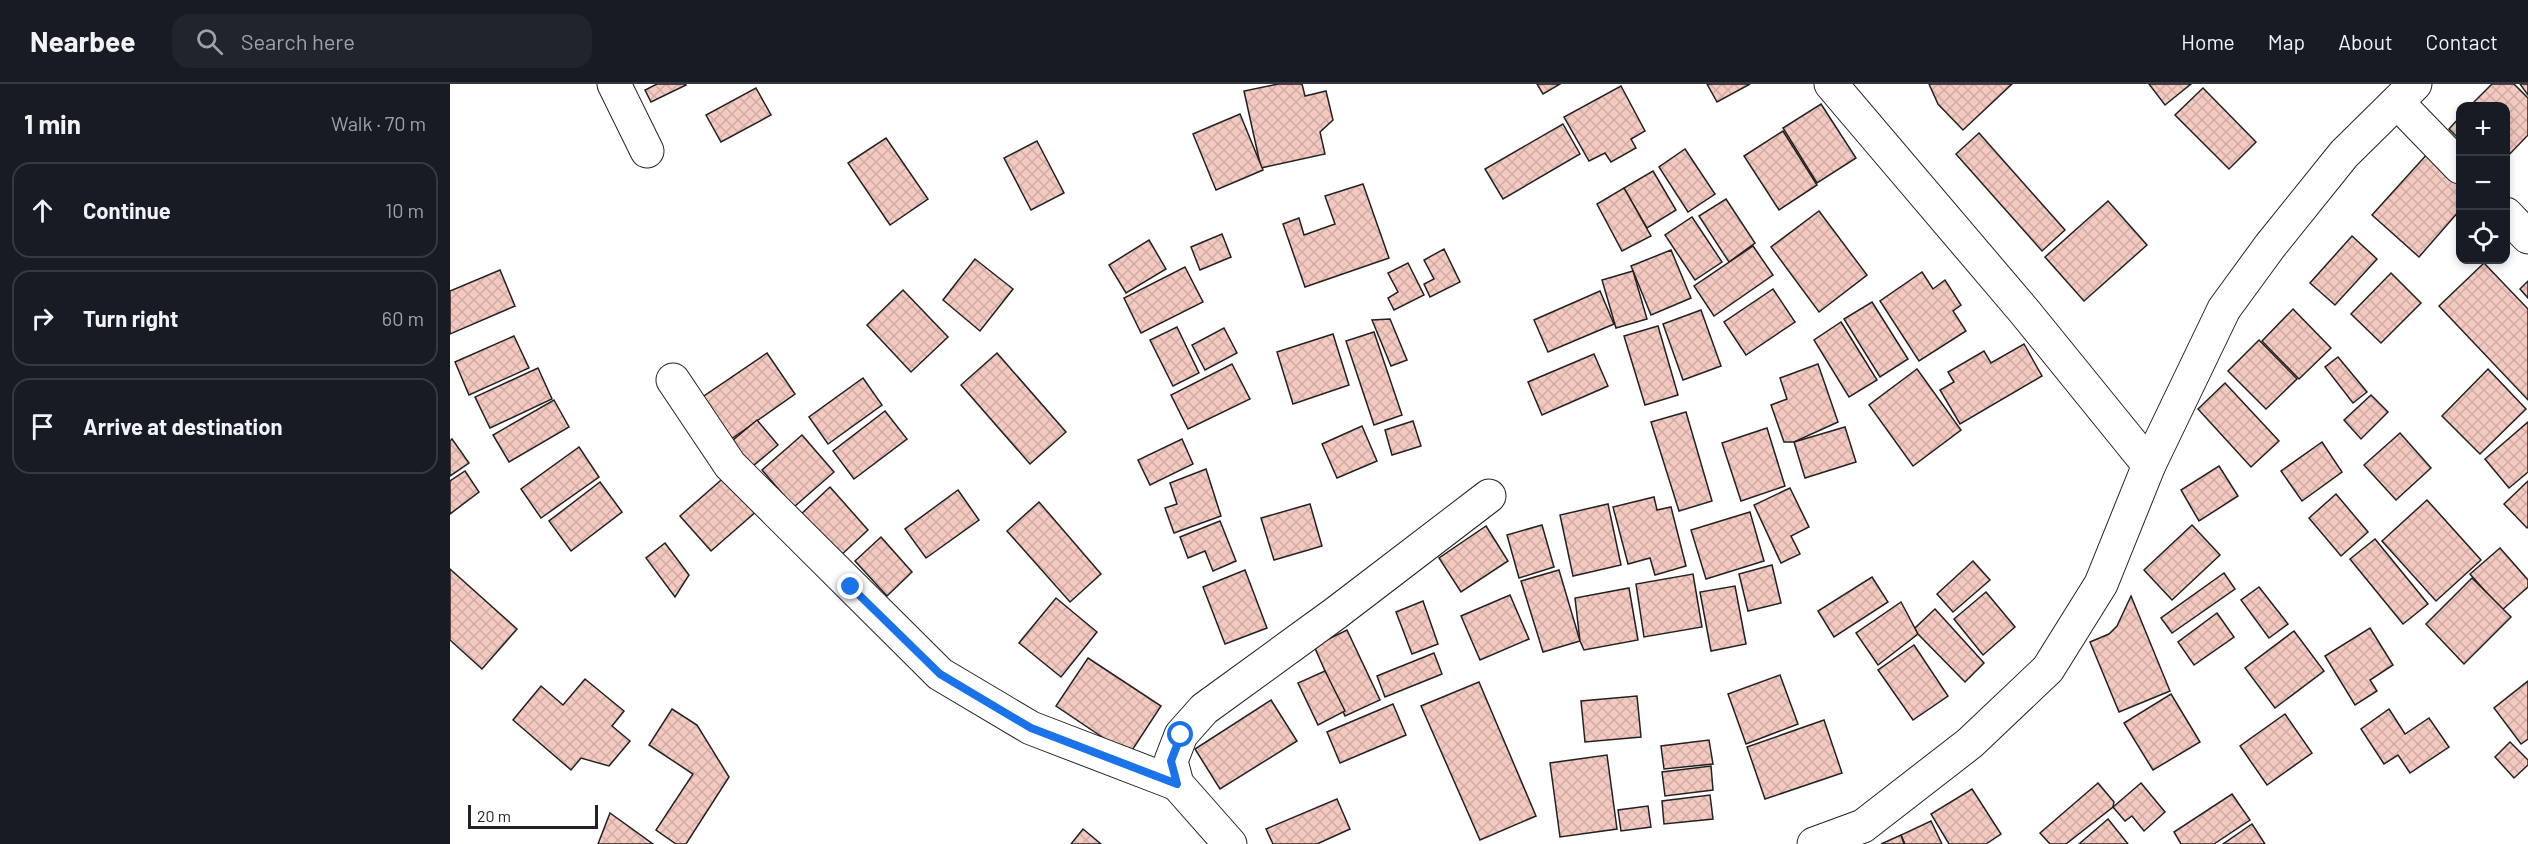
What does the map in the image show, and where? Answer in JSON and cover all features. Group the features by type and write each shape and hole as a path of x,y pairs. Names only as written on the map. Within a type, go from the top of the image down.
{"street":[{"path":"614,84 647,151"},
{"path":"1831,84 2024,311 2149,465"},
{"path":"1814,844 1863,826 1970,743 2048,669 2101,584 2149,465 2224,309 2270,246 2344,154 2406,93 2456,162"},
{"path":"2510,218 2528,237"},
{"path":"673,380 730,465 940,674 1031,728 1177,784"},
{"path":"1230,844 1177,784 1171,761 1181,735 1204,709 1336,614 1489,496"}],"building":[{"path":"657,84 686,85 651,102 645,90"},
{"path":"1278,84 1302,84 1305,96 1326,91 1333,120 1320,132 1325,154 1261,168 1244,91"},
{"path":"1537,84 1560,84 1543,94"},
{"path":"1707,84 1750,84 1717,102"},
{"path":"1929,84 2012,84 1963,130 1938,104"},
{"path":"2149,84 2191,84 2165,105"},
{"path":"2492,84 2514,84 2528,98 2528,135 2510,154 2510,102 2474,102"},
{"path":"2520,84 2528,84 2528,95"},
{"path":"1621,86 1645,131 1631,139 1636,148 1611,162 1605,153 1589,161 1564,117"},
{"path":"756,88 771,115 721,142 706,115"},
{"path":"2203,88 2256,142 2229,169 2175,115"},
{"path":"1821,104 1856,158 1817,183 1783,128"},
{"path":"1240,114 1263,170 1216,190 1193,134"},
{"path":"2456,121 2456,136 2449,129"},
{"path":"1563,124 1580,154 1503,199 1485,169"},
{"path":"1783,131 1817,185 1779,210 1744,156"},
{"path":"1979,133 2065,230 2042,251 1956,154"},
{"path":"886,138 928,199 890,225 848,163"},
{"path":"1037,141 1064,193 1031,210 1004,158"},
{"path":"1685,149 1715,194 1688,212 1659,167"},
{"path":"2429,152 2456,177 2456,215 2419,257 2372,215"},
{"path":"1653,171 1676,210 1647,228 1624,188"},
{"path":"1363,184 1389,258 1305,287 1283,224 1299,218 1304,235 1335,224 1325,196"},
{"path":"1624,188 1651,236 1622,251 1597,204"},
{"path":"1726,199 1755,243 1729,262 1699,216"},
{"path":"2108,201 2147,245 2084,301 2045,257"},
{"path":"1819,211 1867,275 1819,312 1771,247"},
{"path":"1692,217 1722,262 1695,280 1665,235"},
{"path":"1222,234 1231,257 1200,270 1191,247"},
{"path":"2352,236 2377,259 2335,305 2310,283"},
{"path":"1149,240 1166,269 1126,293 1109,265"},
{"path":"1753,246 1773,275 1714,316 1694,286"},
{"path":"1444,249 1460,282 1430,297 1424,284 1434,279 1424,260"},
{"path":"1671,250 1691,298 1651,315 1631,266"},
{"path":"975,259 1013,289 980,331 943,300"},
{"path":"1408,263 1424,295 1394,310 1388,298 1398,292 1388,273"},
{"path":"2485,264 2528,309 2528,400 2439,306"},
{"path":"1185,267 1203,302 1141,333 1124,298"},
{"path":"500,270 515,306 450,334 450,291"},
{"path":"1633,271 1647,319 1616,328 1602,280"},
{"path":"1922,272 1933,289 1945,280 1961,305 1953,311 1966,331 1919,361 1880,301"},
{"path":"2391,273 2421,303 2381,343 2351,314"},
{"path":"2528,281 2528,298 2520,289"},
{"path":"1773,289 1795,322 1746,355 1724,322"},
{"path":"903,290 948,337 911,372 867,325"},
{"path":"1600,291 1614,324 1548,352 1534,320"},
{"path":"1872,302 1908,359 1880,377 1844,319"},
{"path":"2293,309 2331,348 2299,379 2262,341"},
{"path":"1701,310 1721,366 1683,380 1663,324"},
{"path":"1390,319 1407,360 1391,366 1372,320"},
{"path":"1841,322 1877,380 1849,397 1814,340"},
{"path":"1658,326 1678,395 1645,405 1624,336"},
{"path":"1177,327 1199,373 1173,386 1150,340"},
{"path":"1224,328 1237,353 1205,370 1192,345"},
{"path":"1374,332 1402,415 1374,425 1346,341"},
{"path":"1333,334 1349,385 1293,404 1277,352"},
{"path":"514,336 529,368 469,395 455,362"},
{"path":"2259,340 2297,379 2266,409 2228,371"},
{"path":"2024,344 2042,376 1960,424 1940,390 1954,382 1948,372 1984,351 1991,363"},
{"path":"767,353 795,394 730,440 701,398"},
{"path":"997,353 1066,432 1030,464 961,385"},
{"path":"1594,354 1608,386 1542,415 1528,382"},
{"path":"2338,357 2367,392 2353,403 2325,367"},
{"path":"1232,364 1250,399 1188,429 1171,395"},
{"path":"1818,364 1838,422 1794,442 1784,442 1771,405 1787,399 1780,378"},
{"path":"538,368 552,399 490,428 475,397"},
{"path":"1917,369 1961,430 1913,466 1869,405"},
{"path":"2488,369 2526,409 2480,454 2442,416"},
{"path":"863,378 882,405 828,444 809,417"},
{"path":"2225,383 2279,441 2251,467 2198,409"},
{"path":"2371,395 2388,412 2361,439 2344,420"},
{"path":"554,400 569,427 509,462 493,435"},
{"path":"885,411 907,439 854,479 833,451"},
{"path":"1686,412 1712,501 1679,511 1651,422"},
{"path":"757,420 778,445 747,471 726,446"},
{"path":"1413,421 1421,446 1392,455 1385,430"},
{"path":"2528,422 2528,472 2509,488 2485,459"},
{"path":"1362,426 1377,461 1337,478 1322,444"},
{"path":"1845,427 1856,462 1805,478 1794,442"},
{"path":"1767,428 1785,486 1741,501 1722,443"},
{"path":"2400,433 2431,468 2396,500 2364,465"},
{"path":"802,435 834,472 794,507 762,470"},
{"path":"452,439 469,463 450,476 450,441"},
{"path":"1182,439 1193,464 1150,485 1138,460"},
{"path":"2322,442 2342,472 2302,501 2281,471"},
{"path":"579,447 599,477 541,518 521,489"},
{"path":"2219,466 2238,496 2199,521 2181,490"},
{"path":"1206,469 1221,516 1174,533 1165,508 1177,504 1170,483"},
{"path":"465,471 479,492 450,514 450,481"},
{"path":"728,474 758,510 711,551 680,516"},
{"path":"2528,481 2528,527 2527,528 2504,504"},
{"path":"600,482 622,512 571,551 549,521"},
{"path":"830,487 868,530 837,559 799,516"},
{"path":"1790,488 1809,527 1791,536 1800,554 1781,563 1754,505"},
{"path":"958,490 979,520 926,558 905,529"},
{"path":"2336,494 2368,532 2341,556 2309,518"},
{"path":"1654,497 1657,510 1671,507 1686,566 1655,575 1650,558 1628,564 1613,507"},
{"path":"2427,500 2481,560 2436,601 2382,541"},
{"path":"1039,502 1101,574 1070,602 1007,531"},
{"path":"1310,504 1322,546 1274,560 1261,518"},
{"path":"1608,504 1621,565 1573,576 1560,515"},
{"path":"1750,512 1764,561 1706,579 1691,530"},
{"path":"1220,521 1236,561 1213,571 1205,551 1188,558 1180,537"},
{"path":"1542,525 1554,567 1519,578 1507,535"},
{"path":"2192,525 2220,555 2172,600 2144,570"},
{"path":"1486,526 1508,561 1461,592 1439,558"},
{"path":"881,537 912,572 887,596 855,561"},
{"path":"2375,539 2428,604 2403,624 2350,559"},
{"path":"665,543 689,575 675,597 646,558"},
{"path":"2500,548 2528,580 2528,587 2502,610 2470,574"},
{"path":"1973,561 1990,580 1953,612 1937,594"},
{"path":"1772,565 1781,603 1748,611 1739,574"},
{"path":"450,569 517,629 482,669 450,640"},
{"path":"1245,570 1267,628 1225,644 1203,587"},
{"path":"1559,570 1580,641 1543,652 1521,581"},
{"path":"2224,573 2235,589 2172,633 2161,618"},
{"path":"1693,574 1702,627 1644,637 1636,584"},
{"path":"1872,577 1888,602 1834,637 1818,611"},
{"path":"2472,578 2511,617 2464,664 2426,624"},
{"path":"1735,586 1746,644 1711,651 1700,592"},
{"path":"2259,587 2288,624 2269,638 2241,600"},
{"path":"1629,588 1638,640 1584,650 1580,641 1575,598"},
{"path":"1986,592 2015,627 1983,655 1954,619"},
{"path":"1510,595 1529,639 1480,660 1461,616"},
{"path":"2131,596 2170,691 2119,712 2090,642 2109,634 2117,626"},
{"path":"1056,598 1097,632 1061,677 1019,643"},
{"path":"1423,601 1438,644 1412,654 1396,612"},
{"path":"1901,602 1918,634 1878,665 1856,633"},
{"path":"1935,609 1984,663 1965,682 1918,634 1915,628"},
{"path":"2217,613 2234,637 2194,665 2178,642"},
{"path":"2370,628 2393,665 2370,680 2377,691 2355,705 2325,656"},
{"path":"1347,630 1380,700 1345,716 1314,646"},
{"path":"2294,631 2324,671 2275,708 2245,668"},
{"path":"1914,645 1948,696 1913,720 1878,670"},
{"path":"1434,653 1442,674 1385,697 1377,676"},
{"path":"1088,658 1161,706 1129,755 1056,706"},
{"path":"1325,671 1345,711 1318,725 1298,683"},
{"path":"1780,675 1798,724 1746,744 1728,694"},
{"path":"585,679 624,711 612,726 630,741 609,766 581,758 571,770 513,720 541,686 563,705"},
{"path":"2528,681 2528,739 2521,744 2494,708"},
{"path":"1479,682 1536,816 1480,840 1421,706"},
{"path":"2171,694 2200,742 2153,770 2124,723"},
{"path":"1637,696 1641,737 1585,742 1581,701"},
{"path":"1271,700 1297,741 1220,789 1195,749"},
{"path":"1393,704 1406,735 1340,763 1327,732"},
{"path":"672,709 697,725 729,777 686,844 676,844 656,830 693,774 649,745"},
{"path":"2389,709 2405,734 2429,718 2449,747 2410,773 2398,755 2384,764 2361,729"},
{"path":"2285,714 2312,753 2267,785 2240,746"},
{"path":"1824,720 1842,773 1765,799 1747,747"},
{"path":"1709,740 1713,764 1664,769 1661,746"},
{"path":"2510,742 2528,760 2528,765 2514,778 2495,757"},
{"path":"1607,755 1617,829 1560,837 1550,763"},
{"path":"1711,766 1713,790 1665,796 1662,772"},
{"path":"2098,783 2114,802 2113,807 2066,844 2050,844 2040,833"},
{"path":"2141,783 2165,812 2144,831 2132,816 2125,821 2113,807"},
{"path":"1972,789 2001,834 1986,844 1949,844 1931,814"},
{"path":"2232,794 2250,820 2214,844 2181,844 2174,832"},
{"path":"1710,795 1713,819 1664,824 1662,801"},
{"path":"1337,799 1350,829 1317,844 1273,844 1266,829"},
{"path":"1648,806 1651,827 1621,831 1618,810"},
{"path":"610,813 653,844 598,844"},
{"path":"2108,819 2128,844 2079,844"},
{"path":"1931,821 1942,844 1905,844 1901,835"},
{"path":"2252,824 2265,844 2223,844"},
{"path":"1083,829 1101,844 1071,844"},
{"path":"1901,835 1904,844 1881,844"}],"route":[{"path":"851,587 940,674 1031,728 1177,784 1171,761 1181,735"}]}
